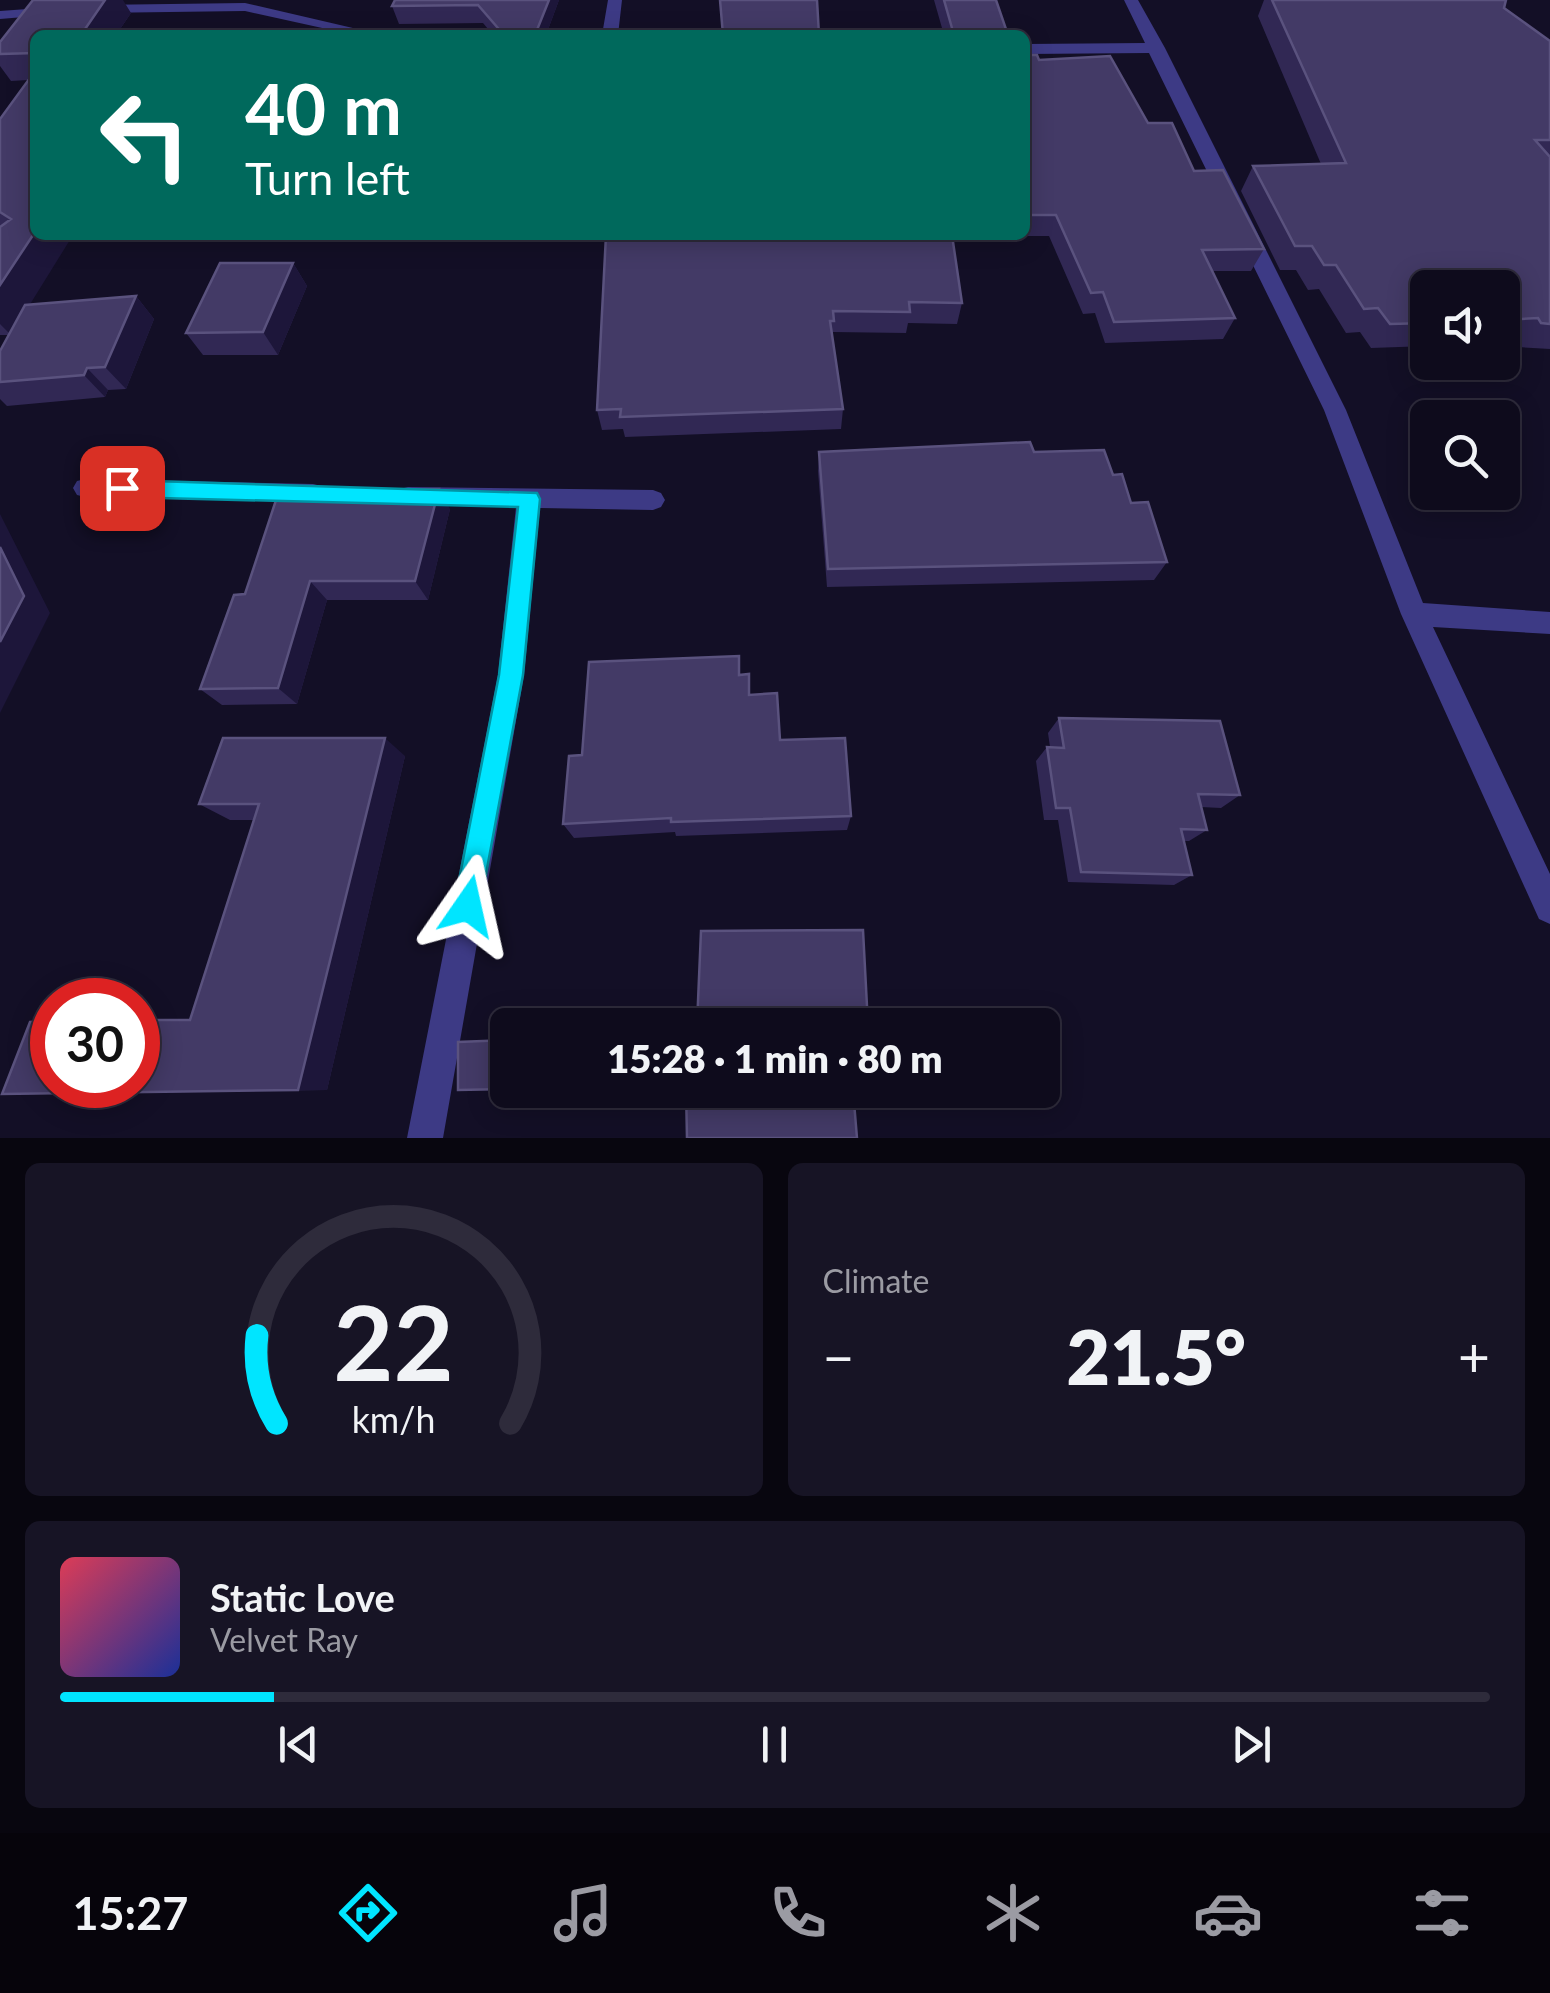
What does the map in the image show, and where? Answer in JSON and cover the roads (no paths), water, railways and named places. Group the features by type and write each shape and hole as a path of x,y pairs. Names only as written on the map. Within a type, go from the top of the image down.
{"street":[{"path":"611,30 615,0"},
{"path":"1131,0 1334,410 1414,614 1550,908"},
{"path":"0,15 130,6 245,7 352,30"},
{"path":"1030,49 1156,48"},
{"path":"85,488 336,494"},
{"path":"375,495 653,500"},
{"path":"426,1138 511,675 529,499"},
{"path":"1414,614 1550,622"}]}
